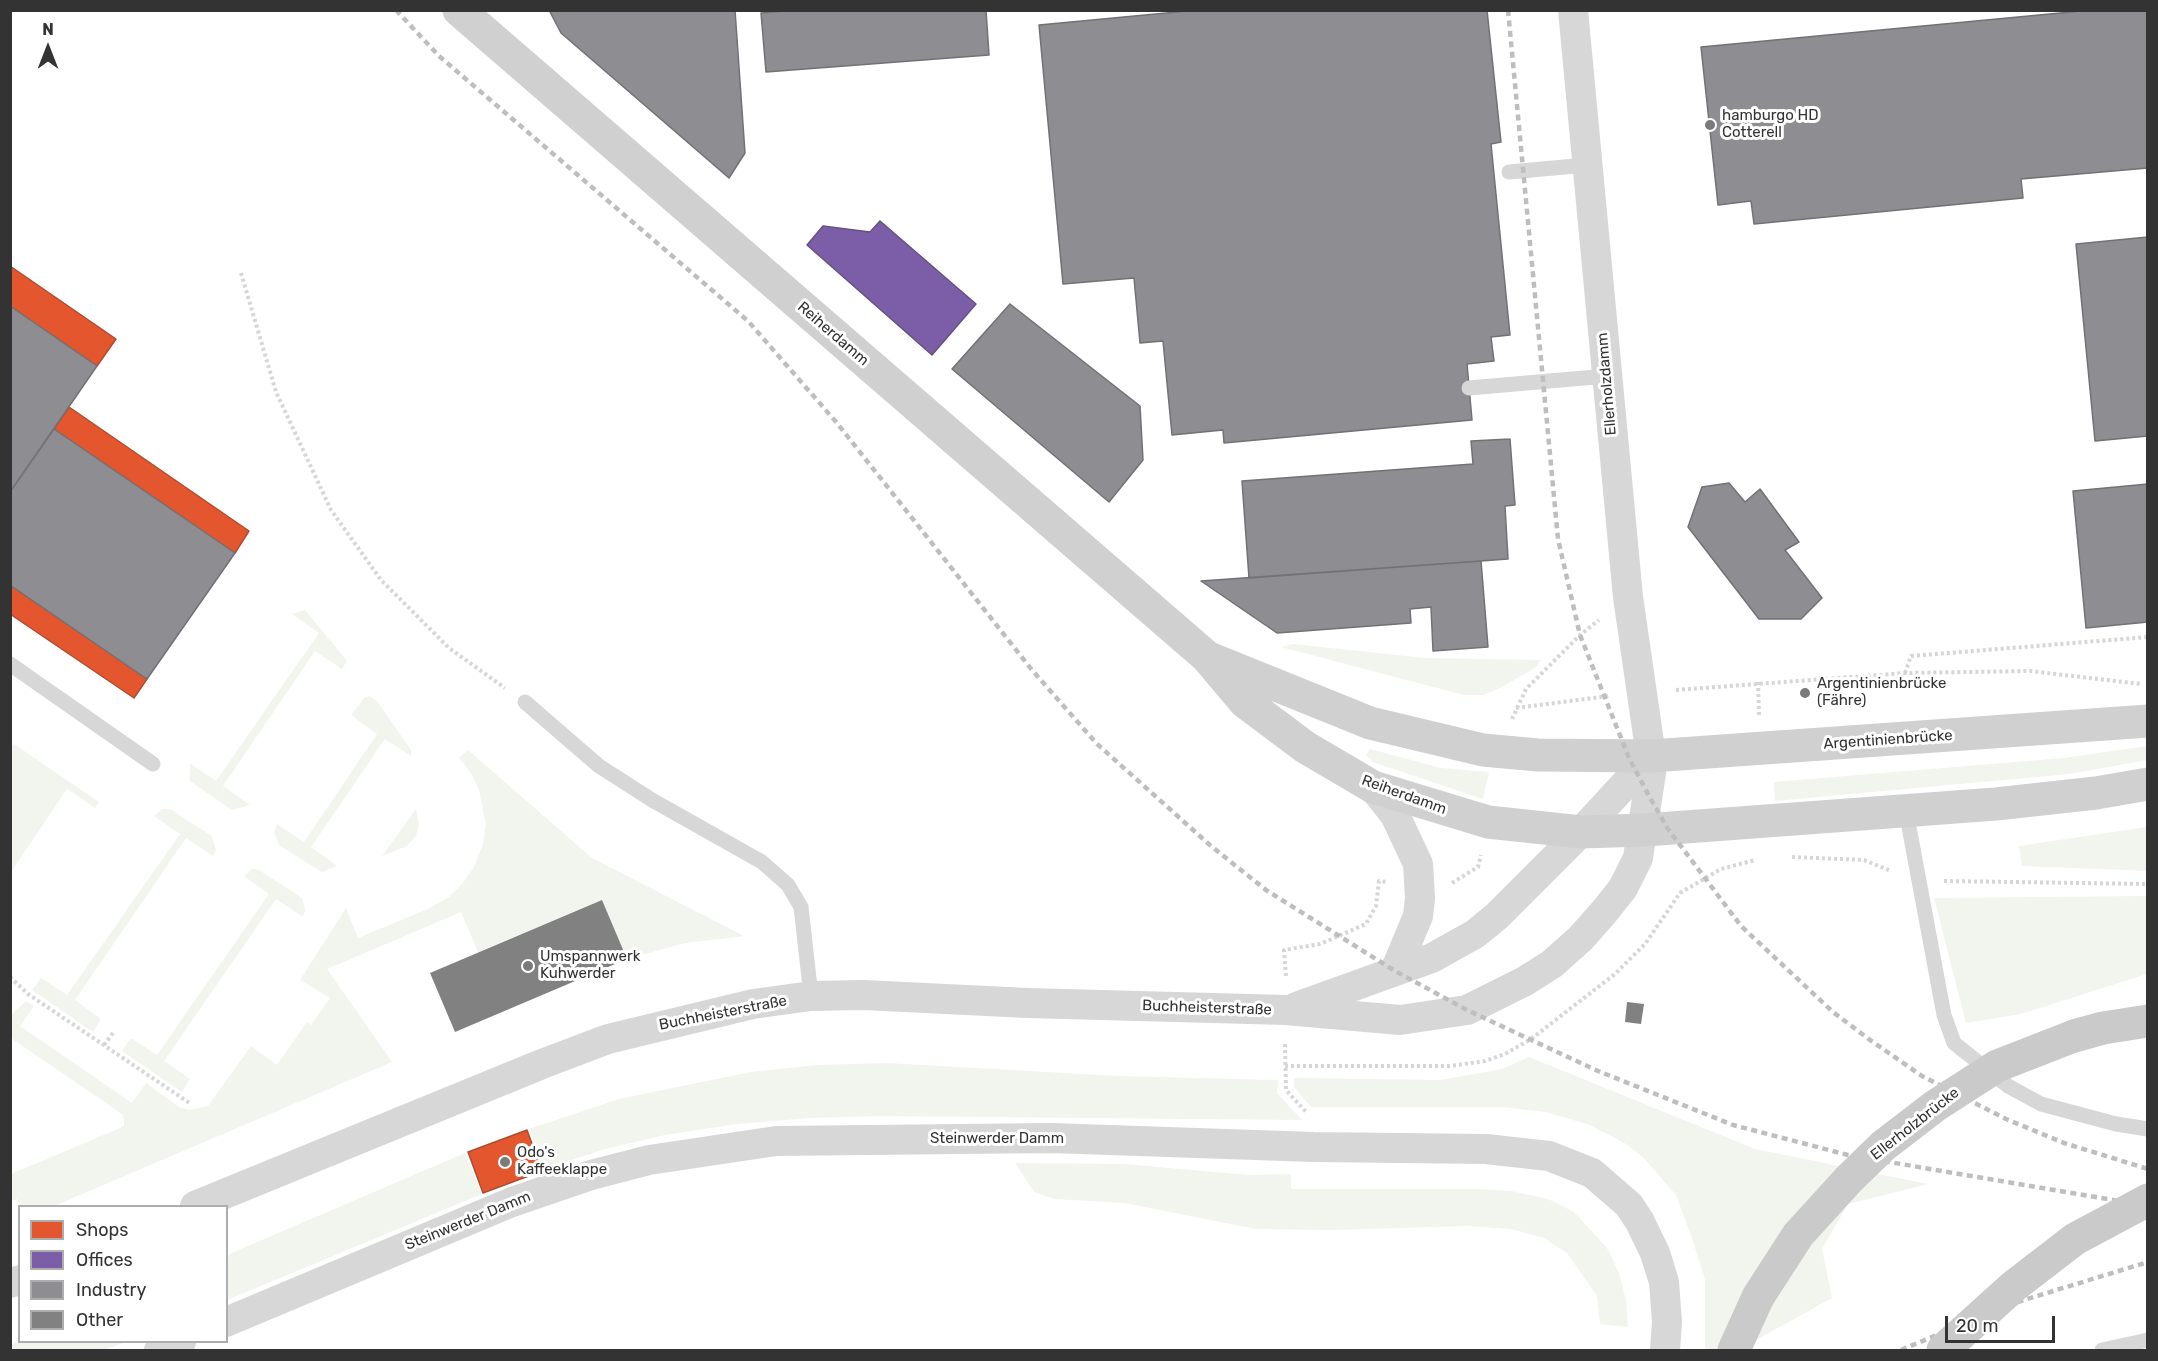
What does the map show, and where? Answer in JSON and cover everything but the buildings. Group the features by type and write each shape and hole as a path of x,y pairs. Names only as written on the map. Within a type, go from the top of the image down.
{"main road":[{"name":"Ellerholzbrücke","path":"1734,1350 1758,1297 1798,1235 1882,1146 1935,1106 1997,1066 2074,1036 2148,1020"},
{"path":"1943,1350 2014,1286 2075,1239 2148,1200"}],"street":[{"name":"Reiherdamm","path":"459,10 1207,657 1235,692 1273,724 1325,760 1373,787 1488,822 1581,832 1645,830"},
{"name":"Ellerholzdamm","path":"1573,10 1628,597 1642,693 1640,757"},
{"name":"Reiherdamm","path":"1207,657 1370,723 1439,741 1483,750 1538,755 1640,757"},
{"name":"Argentinienbrücke","path":"1640,757 2148,721"},
{"name":"Buchheisterstraße","path":"197,1205 542,1064 608,1040 714,1012 811,996 936,996 1028,1003 1286,1010 1400,1020 1467,1010 1500,995 1552,964 1581,938 1623,888 1638,858 1645,830 1640,757"},
{"name":"Buchheisterstraße","path":"1286,1010 1432,958 1475,934 1497,916 1581,832 1640,757"},
{"path":"1645,830 1906,811 2086,794 2148,784"},
{"path":"1373,787 1395,815 1418,864 1418,916 1395,971"},
{"name":"Steinwerder Damm","path":"228,1321 512,1202 591,1175 649,1160 776,1141 1051,1138 1314,1147 1486,1149 1522,1151 1556,1158 1592,1173 1629,1205 1640,1222 1655,1253 1664,1282 1667,1322 1665,1350"},
{"path":"159,1350 176,1343"}],"lane":[{"path":"1509,172 1587,165"},
{"path":"1469,388 1607,376"},
{"path":"10,664 153,764"},
{"path":"525,702 599,766 652,800 762,862 788,885 801,907 811,996"},
{"path":"1906,811 1944,1015 1954,1043 1961,1051 2007,1086 2042,1104 2116,1124 2148,1129"},
{"path":"2102,1350 2148,1340"}],"path":[{"path":"241,273 276,392 331,510 381,580 449,648 525,702"},
{"path":"1628,597 1580,635 1526,688 1516,708 1553,701 1758,682 1905,673 2047,672 2148,684"},
{"path":"1905,673 1911,656 2148,637"},
{"path":"1758,682 1759,705"},
{"path":"1444,884 1451,884 1478,867 1482,850"},
{"path":"1784,857 1864,860 1918,881 2148,884"},
{"path":"1284,950 1320,944 1366,924 1376,906 1379,881"},
{"path":"10,977 28,994 191,1104"},
{"path":"104,1045 113,1033"},
{"path":"1285,1066 1286,1090 1309,1115"}],"shaded area":[{"path":"305,610 347,661 342,669 315,651 223,786 250,805 232,810 190,781 190,763 216,781 319,633 292,614"},
{"path":"1293,644 1425,658 1541,660 1535,668 1500,688 1483,695 1464,695 1281,647"},
{"path":"370,696 377,701 411,750 411,756 385,739 311,847 337,866 322,872 280,846 274,833 277,824 304,842 377,734 351,715 364,698"},
{"path":"14,744 99,802 95,808 67,789 11,872 10,749"},
{"path":"2147,746 2147,760 2069,774 1775,801 1774,782 2064,758"},
{"path":"1370,749 1441,768 1489,772 1483,799 1373,762 1366,755"},
{"path":"468,750 592,858 744,936 685,943 627,959 602,900 478,952 461,912 327,969 392,1062 56,1205 20,1205 17,1199 11,1201 11,1174 118,1129 124,1126 124,1121 122,1114 11,1038 11,1015 26,1001 34,1006 20,1026 132,1103 146,1083 179,1107 189,1110 208,1106 251,1046 277,1065 307,1022 311,1025 330,998 300,980 346,908 358,938 428,909 449,897 462,884 474,867 483,844 486,824 479,790 471,773 459,758"},
{"path":"162,809 170,809 212,836 216,850 213,856 186,838 75,1000 101,1019 93,1032 32,990 41,978 67,995 180,834 154,816"},
{"path":"416,809 419,824 416,836 407,846 382,856"},
{"path":"2147,827 2147,871 2022,866 2019,846"},
{"path":"252,869 259,870 302,898 305,910 303,917 276,899 164,1061 190,1079 182,1092 122,1051 131,1038 157,1055 269,894 244,876"},
{"path":"2147,896 2147,974 2021,1014 1966,1023 1934,898"},
{"path":"1529,1057 1755,1149 1928,1184 1848,1204 1822,1249 1832,1298 1738,1350 1705,1350 1705,1280 1676,1195 1643,1157 1626,1144 1590,1125 1546,1112 1502,1107 1311,1107 1294,1087 1294,1078 1440,1080 1502,1069"},
{"path":"887,1063 1118,1076 1278,1080 1277,1093 1302,1120 880,1116 809,1118 737,1124 665,1135 605,1149 544,1169 529,1129 619,1099 751,1072 817,1065"},
{"path":"465,1153 482,1194 228,1300 228,1255"},
{"path":"1015,1163 1124,1164 1248,1175 1291,1174 1291,1189 1477,1189 1511,1191 1548,1199 1574,1212 1607,1248 1619,1273 1626,1301 1628,1327 1600,1324 1597,1296 1567,1253 1544,1238 1511,1229 1467,1226 1331,1230 1256,1229 1125,1203 1054,1199 1034,1192"},
{"path":"18,1342 123,1343 104,1350 11,1350 11,1345"}],"railway":[{"path":"396,10 439,56 748,321 837,423 1032,670 1097,744 1211,846 1266,890 1395,971 1467,1010 1598,1071 1733,1125 1848,1155 2148,1206"},
{"path":"1508,10 1558,539 1580,635 1629,758 1649,796 1668,829 1741,926 1833,1012 1870,1040 1922,1076 2006,1119 2064,1143 2148,1169"},
{"path":"1901,1350 2011,1304 2148,1262"}],"place":[{"name":"hamburgo HD Cotterell","path":"1710,125"},
{"name":"Argentinienbrücke (Fähre)","path":"1805,693"},
{"name":"Umspannwerk Kuhwerder","path":"528,966"},
{"name":"Odo's Kaffeeklappe","path":"505,1162"}]}
